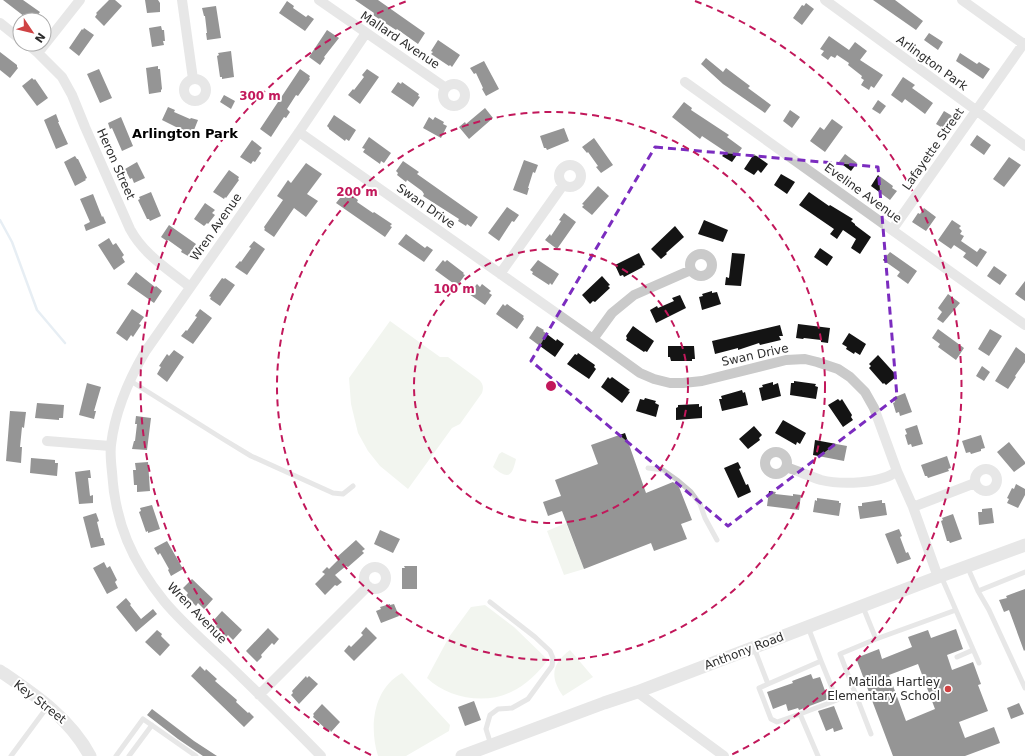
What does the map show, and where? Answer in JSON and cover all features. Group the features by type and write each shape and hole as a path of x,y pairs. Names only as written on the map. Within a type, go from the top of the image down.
{"street":[{"path":"38,53 80,0"},
{"path":"182,0 193,79"},
{"name":"Mallard Avenue","path":"319,0 446,88"},
{"name":"Arlington Park","path":"825,0 1025,146"},
{"path":"962,0 1024,44"},
{"path":"0,23 12,32"},
{"name":"Wren Avenue","path":"321,756 165,602 140,567 131,551 119,519 113,493 110,446 114,422 120,401 129,380 145,352 299,132 366,33"},
{"name":"Lafayette Street","path":"892,230 1024,44"},
{"name":"Heron Street","path":"38,53 62,77 72,95 130,229 136,239 145,250 190,287"},
{"name":"Eveline Avenue","path":"685,82 1025,325"},
{"name":"Swan Drive","path":"299,132 640,373 654,379 683,383 702,381 786,360 805,359 838,369 859,385 874,408 897,471 913,507 939,576"},
{"path":"500,274 563,185"},
{"path":"593,339 612,313 634,295 691,270"},
{"path":"47,441 110,446"},
{"path":"786,467 834,482 864,482 887,477 897,471"},
{"path":"913,507 976,483"},
{"name":"Anthony Road","path":"462,756 637,692 939,576 1025,545"},
{"path":"259,695 368,586"},
{"name":"Key Street","path":"0,672 49,706 81,739 90,756"},
{"path":"637,692 724,756"}],"lane":[{"path":"129,380 251,456 333,493 343,494 353,486"},
{"path":"648,468 663,470 691,492 700,504 705,518 718,540"},
{"path":"967,566 1025,688"},
{"path":"978,591 1025,572"},
{"path":"939,576 956,610 978,664"},
{"path":"490,602 535,637 550,651 553,658 552,666 528,699 512,708 498,709 490,715 486,729 491,745"},
{"path":"863,605 876,639"},
{"path":"870,734 840,654 876,639 956,610"},
{"path":"808,627 837,700 777,722 771,719 759,688 821,662"},
{"path":"754,647 768,684"},
{"path":"957,657 973,650"},
{"path":"11,756 49,706"},
{"path":"800,714 818,756"},
{"path":"116,756 143,719 196,756"},
{"path":"129,756 152,725"}],"highlighted area":[{"path":"655,147 878,167 897,397 728,526 531,361"}],"shaded area":[{"path":"390,321 440,357 448,357 478,379 483,387 482,393 460,424 452,428 408,489 380,466 368,451 358,433 351,404 349,378"},
{"path":"502,452 516,459 513,470 509,475 502,474 493,467 499,454"},
{"path":"566,523 584,569 564,575 547,531"},
{"path":"485,605 514,627 548,660 527,682 511,692 500,696 478,699 456,695 436,685 427,678 449,637 471,607"},
{"path":"570,650 593,677 563,696 556,683 554,672 559,661"},
{"path":"402,673 450,725 449,731 406,756 378,756 375,745 374,721 379,699 392,680"}],"building":[{"path":"3,0 23,0 40,12 19,12"},
{"path":"109,0 115,0 122,6 104,26 95,17 97,14 96,13"},
{"path":"145,0 158,0 160,3 160,12 147,13"},
{"path":"355,0 378,0 425,33 418,44 397,29 396,30 373,15 374,13"},
{"path":"873,0 895,0 923,21 916,30"},
{"path":"287,1 294,6 293,8 306,17 308,15 314,19 305,31 279,13"},
{"path":"806,3 814,9 802,25 793,18 802,5 804,6"},
{"path":"216,6 221,38 207,40 205,16 202,8"},
{"path":"161,26 162,30 164,30 164,45 152,47 149,28"},
{"path":"84,28 94,35 79,56 69,48"},
{"path":"327,30 339,38 324,57 325,58 320,65 309,57"},
{"path":"929,33 943,42 938,50 924,40"},
{"path":"829,36 849,50 855,42 867,51 860,60 883,75 874,88 871,86 869,90 861,85 864,80 861,78 862,76 848,65 849,63 837,55 835,58 831,56 828,60 821,55 824,51 820,49"},
{"path":"438,40 460,55 452,67 431,54 433,52 431,51"},
{"path":"231,51 234,77 222,79 222,77 220,77 217,56 219,55 218,53"},
{"path":"0,52 17,65 18,68 10,78 0,70"},
{"path":"960,53 977,64 979,62 990,69 983,79 956,61"},
{"path":"706,58 723,72 726,68 750,86 748,88 771,105 765,113 723,84 701,64"},
{"path":"484,61 499,89 486,96 476,73 474,74 470,68"},
{"path":"158,66 158,69 160,69 162,89 161,92 149,94 146,68"},
{"path":"99,69 112,98 100,103 87,74"},
{"path":"300,69 310,76 310,79 298,96 296,95 287,109 290,112 286,118 284,117 271,137 260,129"},
{"path":"367,69 379,77 360,104 348,95 364,77 362,75"},
{"path":"903,77 915,85 912,88 933,103 925,114 905,99 902,103 891,95"},
{"path":"32,78 34,80 35,79 48,98 37,106 22,86"},
{"path":"398,82 401,84 402,82 419,94 418,96 420,97 413,107 391,92"},
{"path":"224,95 235,101 231,109 220,102"},
{"path":"878,100 886,106 880,114 872,109"},
{"path":"684,102 692,108 691,110 729,135 727,137 742,148 732,162 722,156 726,152 702,136 700,139 672,117"},
{"path":"168,107 175,110 174,112 190,119 198,120 192,135 162,120"},
{"path":"485,108 493,118 469,139 459,127 465,122 466,124"},
{"path":"790,110 800,117 792,128 783,121"},
{"path":"944,111 954,117 946,130 936,124"},
{"path":"56,114 68,144 56,149 44,120"},
{"path":"334,115 356,130 349,141 346,139 345,141 327,126"},
{"path":"121,117 133,146 122,151 112,128 110,129 108,123"},
{"path":"429,117 433,120 435,117 444,122 443,124 447,126 441,138 423,128"},
{"path":"832,119 843,127 825,152 810,141 820,127 824,130"},
{"path":"564,128 569,141 547,150 544,148 540,136"},
{"path":"977,135 991,145 984,155 970,145"},
{"path":"369,137 391,153 384,163 381,161 380,164 363,152 365,149 362,148"},
{"path":"594,138 613,165 601,173 588,152 587,153 582,147"},
{"path":"252,140 262,148 259,151 261,153 255,162 253,161 251,164 240,157"},
{"path":"754,154 768,164 761,173 758,170 754,175 744,169"},
{"path":"845,154 857,163 851,171 839,162"},
{"path":"75,156 87,178 75,186 64,162"},
{"path":"1009,157 1021,165 1004,187 993,179"},
{"path":"524,160 538,165 535,173 533,172 527,195 513,190"},
{"path":"403,161 419,172 417,174 478,217 471,227 458,221 459,219 423,196 424,194 422,191 397,175 398,173 396,171"},
{"path":"137,162 145,178 134,183 132,178 130,179 125,169"},
{"path":"306,163 322,174 307,194 318,201 306,217 294,208 274,237 264,230 264,227 283,200 277,196 288,180 291,183"},
{"path":"229,170 239,177 239,180 224,199 213,192"},
{"path":"781,174 795,182 787,194 774,185"},
{"path":"878,175 893,186 892,188 897,191 890,200 871,186"},
{"path":"598,186 609,196 592,215 582,207 584,205 582,204"},
{"path":"151,192 161,216 150,221 147,219 138,200 140,199 139,197"},
{"path":"809,192 829,206 830,205 853,219 851,221 871,237 860,254 851,248 856,239 843,230 837,239 830,234 834,229 799,205"},
{"path":"344,193 347,195 349,193 358,200 357,202 392,224 390,226 392,227 385,237 336,203"},
{"path":"93,194 106,223 86,231 84,225 90,222 80,199"},
{"path":"205,203 215,210 212,213 215,215 208,224 207,223 204,226 194,219"},
{"path":"507,207 519,215 514,222 512,221 499,241 488,233"},
{"path":"924,208 936,217 926,231 912,222 918,213 920,214"},
{"path":"564,213 576,222 557,249 545,240 550,234 551,236 561,221 559,220"},
{"path":"704,220 728,230 723,242 698,234"},
{"path":"952,220 961,226 959,228 962,231 960,234 964,236 961,241 977,252 980,248 987,252 977,267 963,257 966,253 954,245 951,249 938,240"},
{"path":"169,225 196,244 188,256 181,252 182,250 168,240 167,241 161,237"},
{"path":"675,226 684,237 661,259 651,249"},
{"path":"406,234 425,248 427,246 433,250 424,262 398,244"},
{"path":"109,238 113,245 116,243 124,255 122,257 125,262 114,270 98,245"},
{"path":"254,241 265,249 247,275 235,267 240,261 241,262"},
{"path":"820,248 833,257 827,266 814,257"},
{"path":"890,252 917,271 908,284 897,276 900,272 883,260"},
{"path":"639,253 645,265 624,277 623,275 620,276 615,265"},
{"path":"732,253 745,254 741,286 725,285 726,277 729,278"},
{"path":"443,260 445,262 447,260 464,273 463,274 465,275 457,286 435,270"},
{"path":"538,260 559,274 552,285 550,283 549,285 532,274 533,272 530,270"},
{"path":"994,266 1007,275 1000,285 987,276"},
{"path":"136,272 162,291 154,303 127,284"},
{"path":"602,276 610,285 608,286 610,288 595,302 593,301 590,304 582,295"},
{"path":"222,278 225,278 235,285 220,306 210,299 211,297 209,296"},
{"path":"1025,281 1025,301 1015,294"},
{"path":"477,284 480,287 482,284 491,291 489,293 492,295 485,305 469,294"},
{"path":"712,291 712,293 717,292 721,304 702,310 699,297 703,296 702,294"},
{"path":"948,294 960,303 943,323 937,319 942,312 938,308"},
{"path":"680,295 686,308 656,323 650,310 657,306 658,308 674,301 672,298"},
{"path":"503,304 505,306 507,304 524,316 524,319 517,329 496,314"},
{"path":"132,309 144,317 139,324 141,325 133,337 131,335 127,341 116,333"},
{"path":"200,309 212,318 193,344 181,336 186,330 187,331 197,317 195,316"},
{"path":"798,324 830,328 828,343 821,342 821,340 796,338"},
{"path":"780,325 783,336 779,336 781,340 760,345 759,343 738,350 738,348 715,354 712,341"},
{"path":"537,326 556,341 557,339 564,344 555,357 529,338"},
{"path":"633,326 654,341 647,352 644,352 626,340 626,336"},
{"path":"938,329 964,348 956,360 938,347 940,344 932,338"},
{"path":"990,329 1002,336 989,356 978,349"},
{"path":"849,333 866,344 860,355 855,352 854,354 846,349 847,347 842,344"},
{"path":"668,346 694,346 695,359 692,359 692,361 671,361 670,357 668,357"},
{"path":"1016,347 1025,354 1025,362 1008,389 995,381"},
{"path":"174,350 184,357 167,382 157,374 161,367 159,366 167,354 169,356"},
{"path":"578,353 595,365 594,367 596,369 589,379 567,364 575,354 577,355"},
{"path":"878,355 897,376 886,385 884,383 883,384 869,368 871,366 869,364"},
{"path":"982,366 990,372 984,381 976,376"},
{"path":"608,377 610,379 612,377 630,390 622,403 601,387"},
{"path":"794,381 816,384 815,386 818,387 816,399 790,395 791,383 794,383"},
{"path":"773,382 773,385 778,383 781,396 762,401 759,388 763,387 762,385"},
{"path":"87,383 101,387 94,411 96,411 94,419 79,415"},
{"path":"742,390 743,393 745,392 748,405 722,411 719,399 722,399 721,396"},
{"path":"905,393 912,412 900,416 899,412 896,413 893,398"},
{"path":"645,398 656,401 655,403 659,405 656,417 636,411 640,399 644,400"},
{"path":"838,399 840,401 842,399 852,415 851,417 853,420 843,427 828,405"},
{"path":"37,403 64,405 63,418 59,418 59,420 35,418"},
{"path":"699,404 699,407 702,406 702,418 676,420 676,408 678,405"},
{"path":"10,411 26,412 24,428 22,427 20,447 22,447 21,463 6,461"},
{"path":"136,416 151,418 147,450 132,449 135,441 137,424 135,424"},
{"path":"783,420 806,433 800,444 797,442 796,445 775,433"},
{"path":"917,425 923,444 912,447 911,444 908,445 905,429"},
{"path":"754,426 762,435 759,438 760,440 748,449 739,439"},
{"path":"625,433 646,493 673,482 679,487 692,520 681,524 687,539 654,551 651,543 584,569 562,511 548,516 543,502 561,496 555,480 598,464 591,445"},
{"path":"981,435 985,448 971,454 970,452 966,453 962,441"},
{"path":"815,440 847,446 844,461 813,455"},
{"path":"1009,442 1025,462 1025,464 1014,472 997,452"},
{"path":"947,456 951,468 948,469 949,471 928,478 925,476 921,465"},
{"path":"31,458 55,460 55,463 58,463 57,476 30,473"},
{"path":"148,462 150,491 137,492 137,485 134,485 133,470 136,470 135,463"},
{"path":"738,462 741,468 739,469 751,492 738,498 724,468"},
{"path":"90,470 91,478 88,478 90,496 93,495 93,503 79,504 75,472"},
{"path":"1016,484 1025,489 1025,495 1018,508 1007,503 1009,499 1007,498 1012,488 1014,489"},
{"path":"769,491 776,492 775,494 793,496 793,494 801,495 799,510 767,506"},
{"path":"817,498 839,501 839,503 841,503 839,516 813,512 815,500 817,501"},
{"path":"882,500 882,503 885,503 887,515 860,519 858,506 862,506 862,503"},
{"path":"152,505 160,529 148,533 148,531 146,532 139,512 141,511 140,508"},
{"path":"992,508 994,523 979,525 978,512 982,512 982,509"},
{"path":"96,513 99,521 97,522 101,538 103,538 105,545 91,548 83,517"},
{"path":"953,514 962,539 950,543 947,541 941,521 943,520 942,518"},
{"path":"899,529 902,536 900,537 906,553 908,552 911,559 897,564 885,534"},
{"path":"380,530 400,539 393,553 374,544"},
{"path":"356,540 365,549 362,551 364,553 348,567 346,566 335,575 342,582 337,586 335,585 325,595 315,584 325,574 322,572 327,567 329,569 338,560 336,558"},
{"path":"167,541 183,569 171,576 168,570 169,569 160,553 158,555 154,548"},
{"path":"104,562 107,568 110,566 117,580 115,582 118,588 107,594 93,568"},
{"path":"404,566 417,566 417,589 402,589 402,568 405,568"},
{"path":"192,579 213,599 204,609 198,603 196,606 186,596 188,593 183,588"},
{"path":"1025,589 1024,651 1009,610 1004,612 999,600 1007,598 1006,596"},
{"path":"126,598 141,619 153,609 157,614 136,632 116,607"},
{"path":"394,604 399,616 381,623 376,611 381,609 380,607"},
{"path":"222,611 242,630 233,640 228,635 226,637 215,627 217,625 213,621"},
{"path":"366,627 377,638 354,661 344,651 349,645 351,647 363,635 361,633"},
{"path":"268,628 279,639 274,645 272,643 257,662 246,651"},
{"name":"Matilda Hartley Elementary School","path":"956,629 963,649 947,655 952,670 973,662 981,684 978,685 988,711 959,722 965,738 994,727 1000,743 965,756 893,756 856,658 879,649 882,659 912,647 908,637 928,630 931,638","holes":["918,664 935,709 906,721 889,675"]},
{"path":"157,630 170,645 160,656 145,642"},
{"path":"200,666 205,671 206,669 217,679 215,681 254,717 244,727 191,676"},
{"path":"811,674 813,679 820,677 828,699 799,710 798,708 788,711 786,704 773,709 767,692 793,683 792,681"},
{"path":"306,676 307,678 309,676 318,684 299,704 291,695 293,693 292,691"},
{"path":"474,701 481,720 465,726 458,707"},
{"path":"1019,703 1024,714 1011,719 1007,708"},
{"path":"322,704 340,722 331,732 313,717 313,714"},
{"path":"834,706 843,729 834,732 833,728 826,731 818,711"},
{"path":"152,709 194,741 217,756 203,756 178,739 147,715"}],"waterway":[{"path":"0,220 12,242 37,310 65,343"}],"place":[{"name":"Matilda Hartley Elementary School","path":"948,689"}],"district":[{"name":"Arlington Park","path":"185,133"}]}
